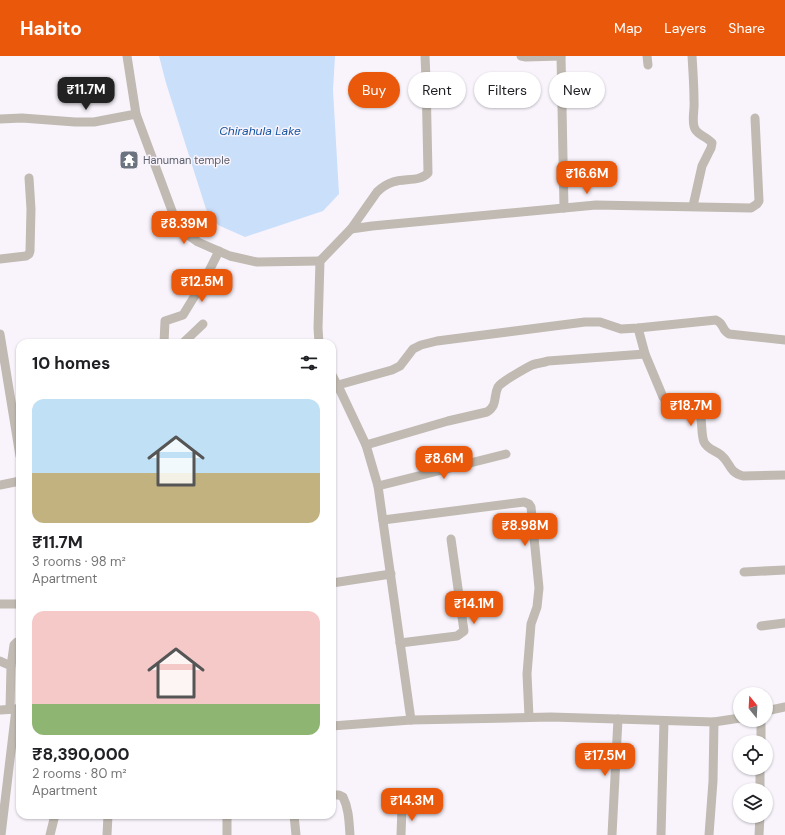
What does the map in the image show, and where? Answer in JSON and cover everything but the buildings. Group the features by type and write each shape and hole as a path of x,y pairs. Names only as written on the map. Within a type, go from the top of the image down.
{"street":[{"path":"127,56 136,114 175,219 181,230 198,242 230,256 257,262 320,261"},
{"path":"319,339 320,261 351,229 381,188 392,182 424,177 428,173 425,56"},
{"path":"522,56 561,56 564,208"},
{"path":"692,56 695,130 712,143 702,166 693,206"},
{"path":"0,119 22,118 94,122 136,114"},
{"path":"351,229 596,205 751,208 757,204 759,200 754,118"},
{"path":"0,259 26,256 30,252 31,209 29,178"},
{"path":"164,339 165,321 183,315 205,279 219,251"},
{"path":"411,720 378,486 366,445 337,388 400,366 413,349 421,345 437,341 585,322 600,322 621,329 716,320 721,323 725,332 729,334 785,340"},
{"path":"187,339 203,324"},
{"path":"638,328 644,354 663,397 668,400 692,404 696,407 699,412 704,442 708,448 723,456 736,474 743,476 785,475"},
{"path":"0,334 16,432"},
{"path":"366,445 448,421 488,412 492,409 495,403 495,396 499,385 533,365 548,362 644,354"},
{"path":"378,486 506,454"},
{"path":"0,485 16,482"},
{"path":"383,520 524,502 529,504 531,507 539,588 537,608 532,624 527,674 529,717"},
{"path":"400,644 458,636 464,631 451,540"},
{"path":"744,572 785,570"},
{"path":"336,582 391,574"},
{"path":"0,604 16,604"},
{"path":"761,626 785,623"},
{"path":"1,835 16,709 11,666 14,645 16,643"},
{"path":"0,661 11,666"},
{"path":"773,709 785,706"},
{"path":"0,710 16,709"},
{"path":"336,726 411,720 529,717 714,722 733,719"},
{"path":"612,835 618,720"},
{"path":"661,835 664,720"},
{"path":"709,835 713,781 714,722"},
{"path":"336,795 343,797 347,806 350,835"},
{"path":"401,835 402,807"},
{"path":"50,835 54,819"},
{"path":"107,835 108,819"},
{"path":"227,819 227,835"},
{"path":"294,819 296,835"},
{"path":"759,835 760,823"}],"water":[{"name":"Chirahula Lake","path":"159,56 335,56 333,90 339,194 323,211 245,237 218,225 206,209 166,83"}],"place":[{"name":"Hanuman temple","path":"129,160"}]}
